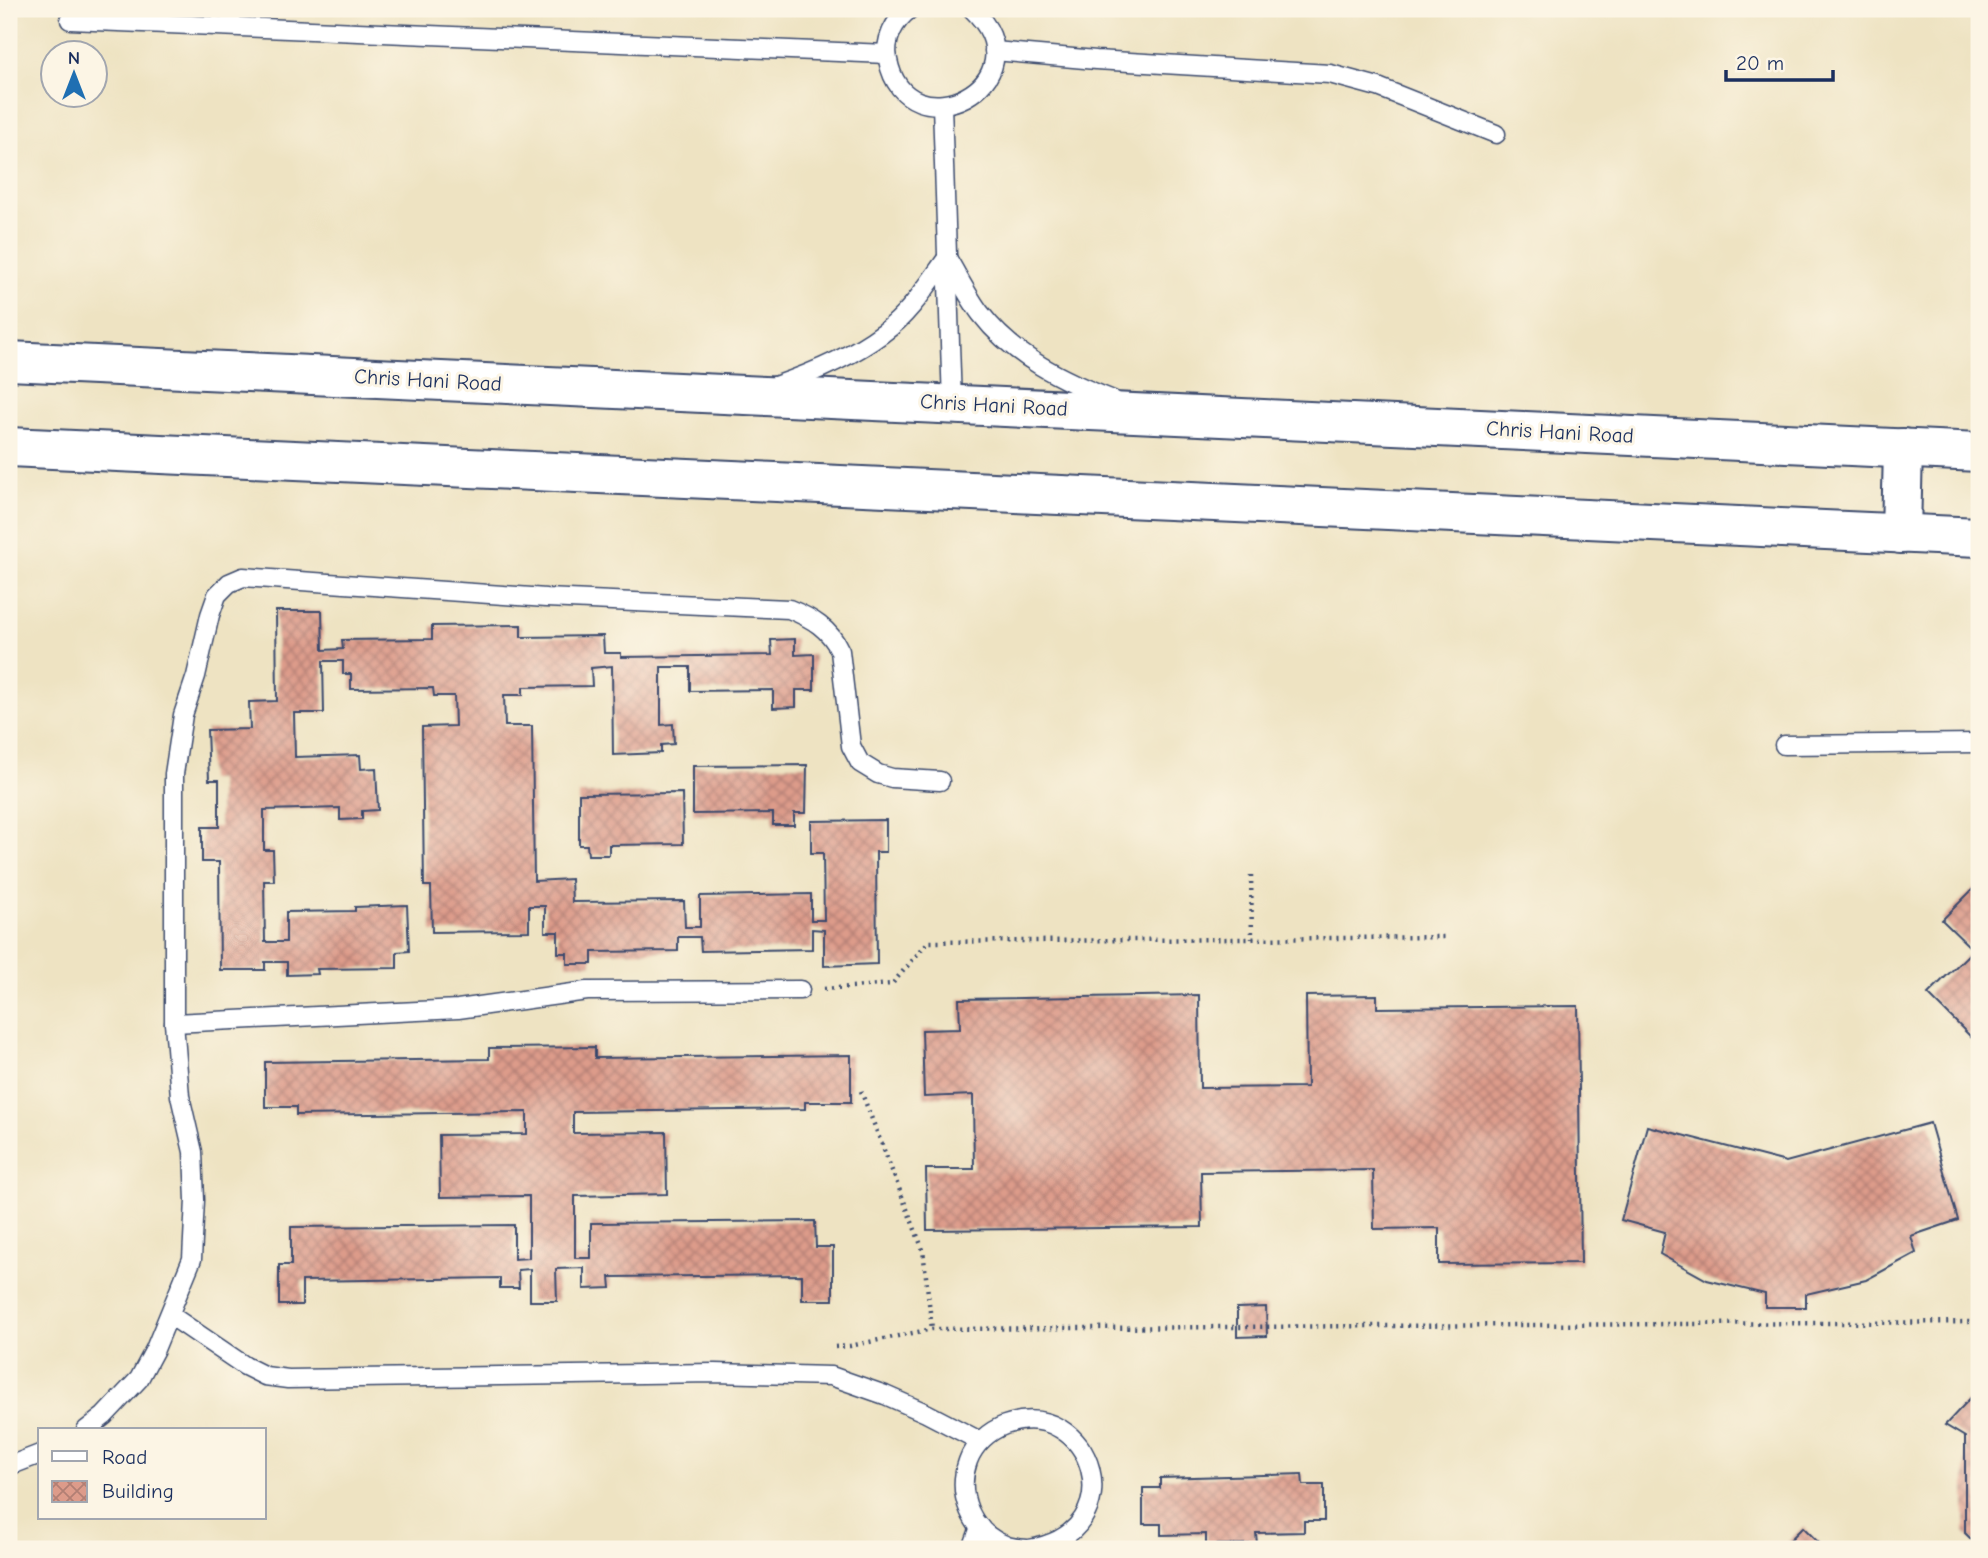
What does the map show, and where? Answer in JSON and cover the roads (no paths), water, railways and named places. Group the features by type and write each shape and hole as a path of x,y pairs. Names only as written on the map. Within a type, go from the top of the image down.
{"main road":[{"name":"Chris Hani Road","path":"9,361 1979,452"},
{"path":"9,447 1979,537"},
{"path":"1901,534 1903,447"}],"lane":[{"path":"910,9 896,22 889,37 887,54 890,70 898,85 910,96 925,104 942,105 958,103 973,94 985,83 992,67 994,51 991,34 983,20 972,9"},
{"path":"71,20 887,54"},
{"path":"994,51 1330,74 1378,87 1496,134"},
{"path":"942,105 952,404"},
{"path":"749,395 817,371 884,332 915,302 947,258"},
{"path":"947,258 982,315 1038,365 1071,384 1146,412"},
{"path":"89,1428 104,1416 139,1379 170,1315 192,1259 195,1200 193,1152 180,1097 174,1023 174,774 178,738 217,595 229,583 243,577 546,598 789,610 821,625 835,640 840,651 851,746 860,763 878,774 892,778 940,781"},
{"path":"1784,745 1979,743"},
{"path":"174,1023 458,1009 587,991 800,990"},
{"path":"170,1315 245,1366 265,1376 288,1379 715,1373 831,1376 885,1395 980,1441"},
{"path":"1038,1420 1058,1427 1075,1440 1087,1458 1093,1479 1091,1500 1083,1520 1068,1536 1049,1546 1027,1549 1005,1545 987,1535 980,1527 972,1518 965,1499 963,1479 969,1458 980,1441 997,1428 1016,1421 1038,1420"},
{"path":"9,1466 38,1455"},
{"path":"972,1549 980,1527"}]}
